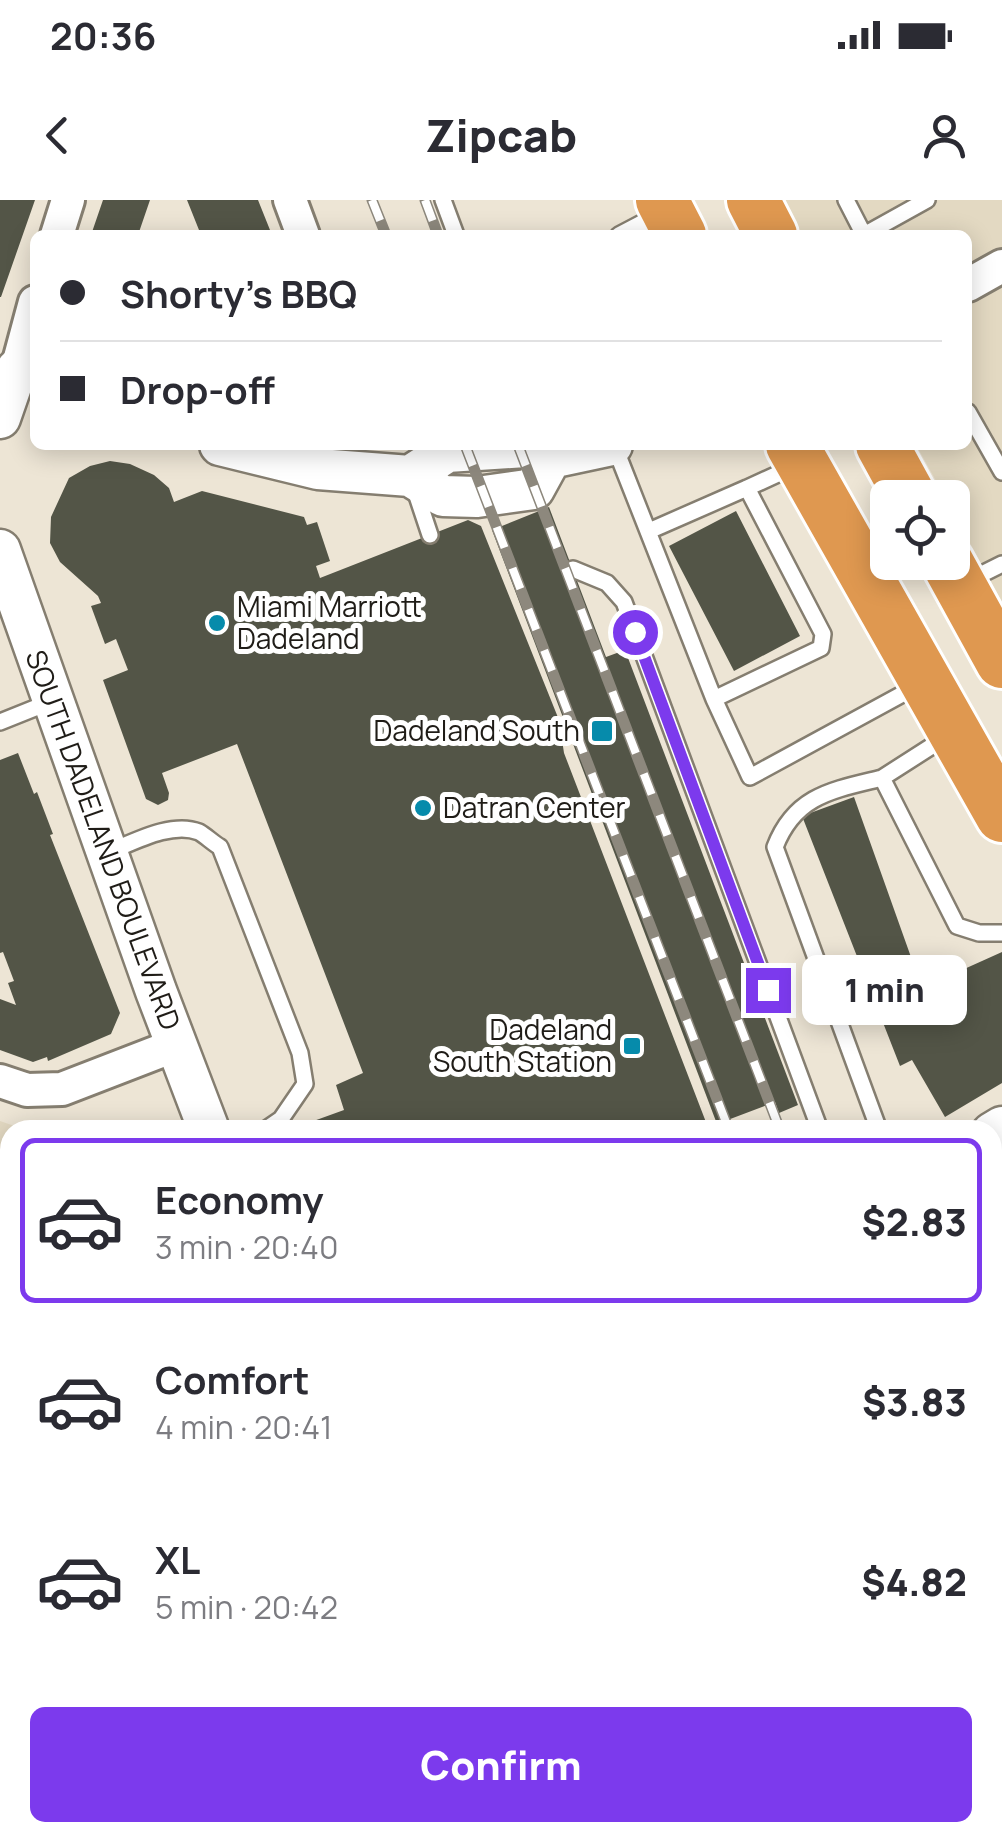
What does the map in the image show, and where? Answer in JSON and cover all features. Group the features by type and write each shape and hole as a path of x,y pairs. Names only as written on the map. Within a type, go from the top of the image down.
{"highway":[{"path":"753,200 768,230"},
{"path":"885,450 902,480"},
{"path":"797,454 1002,816"},
{"path":"970,571 1002,662"}],"street":[{"path":"59,230 68,200"},
{"path":"290,200 301,230"},
{"path":"972,283 1002,266"},
{"path":"0,418 30,321"},
{"path":"239,450 301,466 356,458 410,476 447,452 478,450"},
{"name":"SOUTH DADELAND BOULEVARD","path":"0,550 205,1120"},
{"path":"0,1081 27,1090 62,1090 176,1045"}],"lane":[{"path":"443,200 454,230"},
{"path":"846,200 861,230"},
{"path":"873,230 927,200"},
{"path":"632,230 670,215"},
{"path":"972,419 1002,472"},
{"path":"615,450 714,699 750,777 925,681"},
{"path":"649,531 747,488 797,454"},
{"path":"410,476 430,534"},
{"path":"714,699 822,648 823,642 817,622 747,488"},
{"path":"573,569 607,583 624,602 816,1120"},
{"path":"0,722 53,701"},
{"path":"875,1120 775,846 783,824 808,802 834,790 882,778 954,732"},
{"path":"882,778 957,926 979,933 1002,933"},
{"path":"109,852 150,835 176,830 196,831 220,847 300,1053 306,1084 281,1120"}],"shaded area":[{"path":"781,200 1002,200 1002,602 970,543 970,480 936,480 919,450 972,450 972,230 798,230"}],"building":[{"path":"0,200 35,200 1,297 0,297"},
{"path":"103,200 150,200 140,230 93,230"},
{"path":"187,200 258,200 270,230 199,230"},
{"name":"Datran Center","path":"110,461 130,464 154,475 169,488 174,502 202,491 304,517 307,525 317,522 330,561 316,566 320,578 468,520 481,526 559,720 564,753 705,1120 316,1120 344,1110 336,1085 363,1073 237,744 162,773 168,800 158,805 146,799 103,680 128,670 116,639 105,644 91,606 101,603 98,596 60,562 50,543 51,517 69,478 90,466"},
{"path":"549,507 606,657 625,650 798,1105 779,1113 775,1102 728,1120 715,1120 492,530"},
{"path":"736,511 800,636 734,671 669,546"},
{"path":"18,753 34,794 37,792 120,1013 111,1034 48,1061 47,1057 33,1062 0,1050 0,999 16,1005 8,983 14,981 3,952 0,953 0,760"},
{"path":"854,797 922,988 1002,952 1002,1083 945,1117 912,1060 900,1066 802,816"}],"railway":[{"path":"372,200 384,230"},
{"path":"425,200 436,230"},
{"path":"467,450 725,1120"},
{"path":"520,450 776,1120"}],"place":[{"name":"Miami Marriott Dadeland","path":"217,623"},
{"name":"Dadeland South","path":"602,731"},
{"name":"Datran Center","path":"423,808"},
{"name":"Dadeland South Station","path":"632,1046"}],"route":[{"path":"635,632 768,990"}]}
